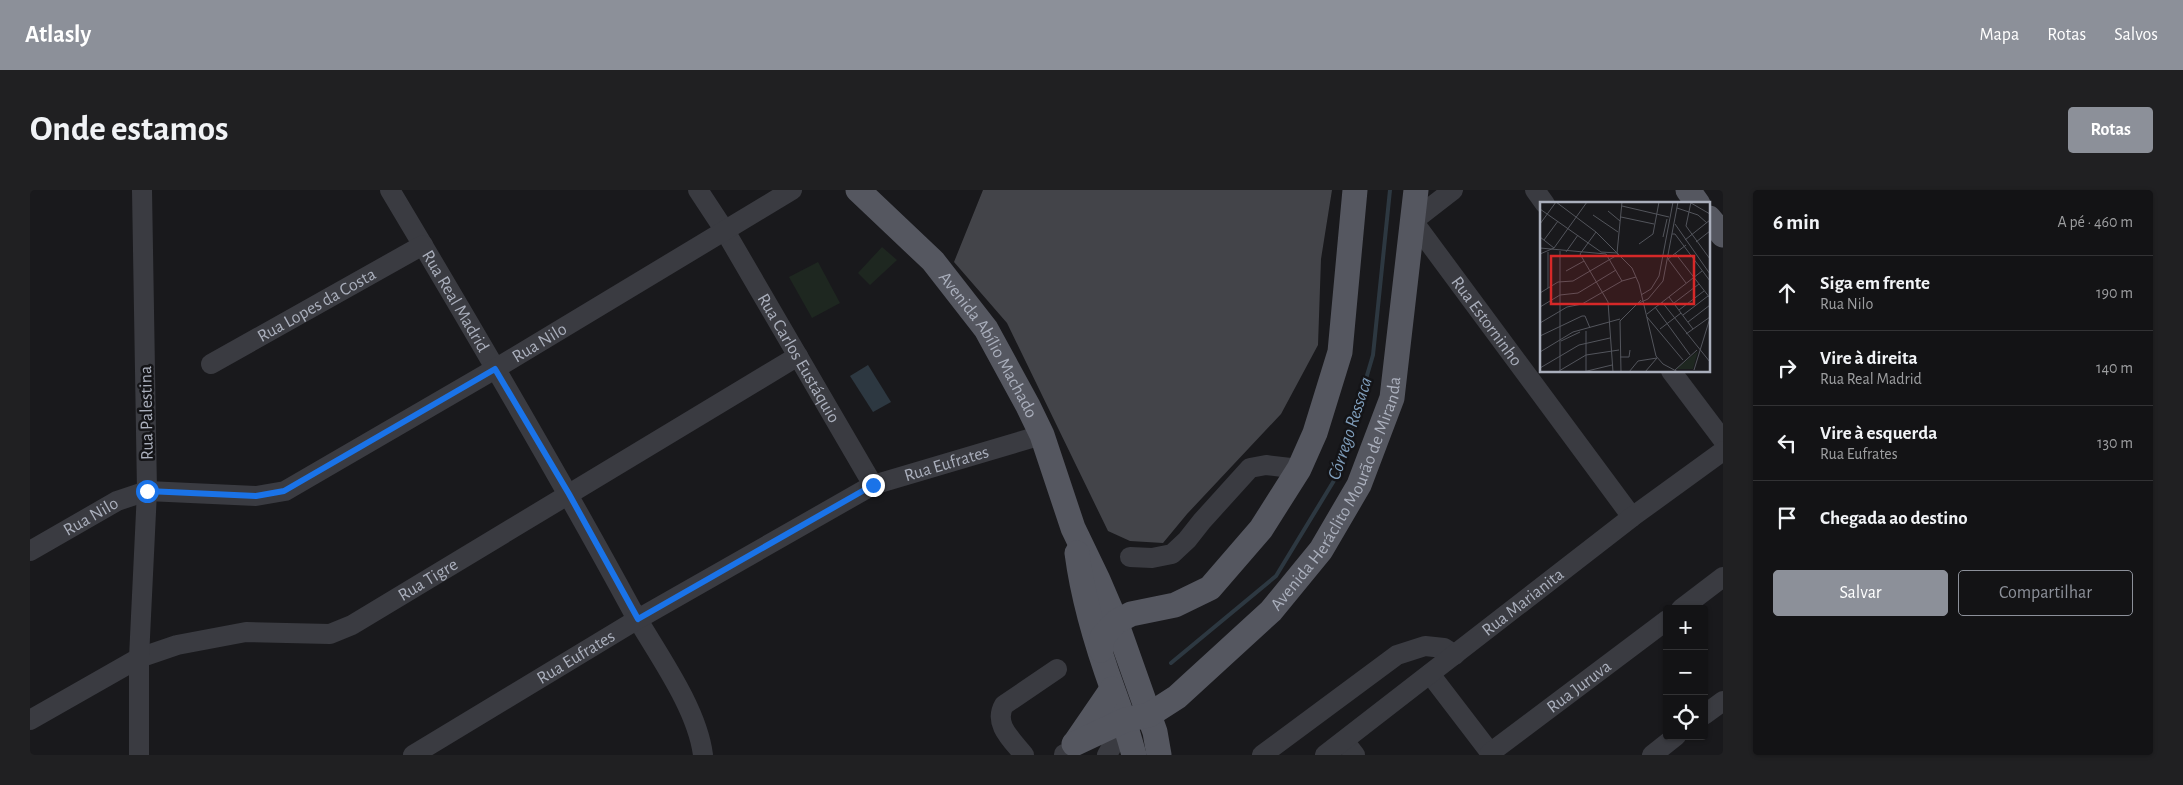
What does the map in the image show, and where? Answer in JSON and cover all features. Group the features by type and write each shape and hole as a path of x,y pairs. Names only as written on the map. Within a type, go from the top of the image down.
{"main road":[{"name":"Avenida Abílio Machado","path":"858,190 934,261 986,329 1042,435 1073,528 1116,622 1147,730"},
{"path":"1101,650 1102,637 1116,622 1131,614 1175,605 1210,588 1261,530 1299,469 1315,433 1340,352 1355,190"},
{"name":"Avenida Heráclito Mourão de Miranda","path":"1066,752 1147,730 1177,697 1271,612 1321,550 1358,485 1392,398 1416,190"},
{"path":"1688,190 1697,202"},
{"path":"1710,219 1723,236"},
{"name":"Avenida Abílio Machado","path":"1073,528 1082,586 1112,689 1147,730"},
{"path":"1066,752 1112,689"},
{"name":"Avenida Abílio Machado","path":"1120,753 1147,730"},
{"path":"1066,752 1088,742 1120,753"}],"street":[{"name":"Rua Palestina","path":"139,755 139,658 147,491 142,190"},
{"name":"Rua Real Madrid","path":"390,190 569,494 674,680 702,740 704,755"},
{"name":"Rua Carlos Eustáquio","path":"698,190 725,231 873,485"},
{"name":"Rua Nilo","path":"30,551 117,501 147,491 256,496 284,491 495,369 792,190"},
{"path":"1413,221 1453,190"},
{"path":"1535,190 1544,202"},
{"name":"Rua Estorninho","path":"1413,221 1632,516"},
{"name":"Rua Lopes da Costa","path":"211,364 423,245"},
{"name":"Rua Tigre","path":"30,720 139,658 177,645 246,632 330,634 352,625 798,356"},
{"path":"1672,372 1723,440"},
{"name":"Rua Eufrates","path":"413,755 638,619 873,485 1042,435"},
{"name":"Rua Marianita","path":"1325,755 1349,748 1430,674 1632,516 1723,451"},
{"path":"1130,557 1152,558 1172,554 1187,540 1250,468 1266,465 1299,469"},
{"path":"1686,605 1723,577"},
{"name":"Rua Juruva","path":"1491,754 1663,623"},
{"path":"1262,755 1397,654 1425,646 1444,648 1455,655"},
{"path":"1024,755 1000,724 1000,712 1004,705 1057,669"},
{"path":"1430,674 1491,754"},
{"path":"1708,712 1723,701"},
{"path":"1652,755 1671,740"}],"shaded area":[{"path":"882,247 897,260 870,285 858,273"},
{"path":"818,262 840,303 812,318 789,277"},
{"path":"868,365 891,402 873,412 850,376"}],"building":[{"path":"983,190 1332,190 1321,259 1318,345 1281,414 1187,514 1163,543 1130,541 1108,531 1007,323 954,262"}],"waterway":[{"name":"Córrego Ressaca","path":"1171,663 1276,576 1338,474 1373,355 1390,190"}],"route":[{"path":"147,491 256,496 284,491 495,369 569,494 638,619 873,485"}]}
